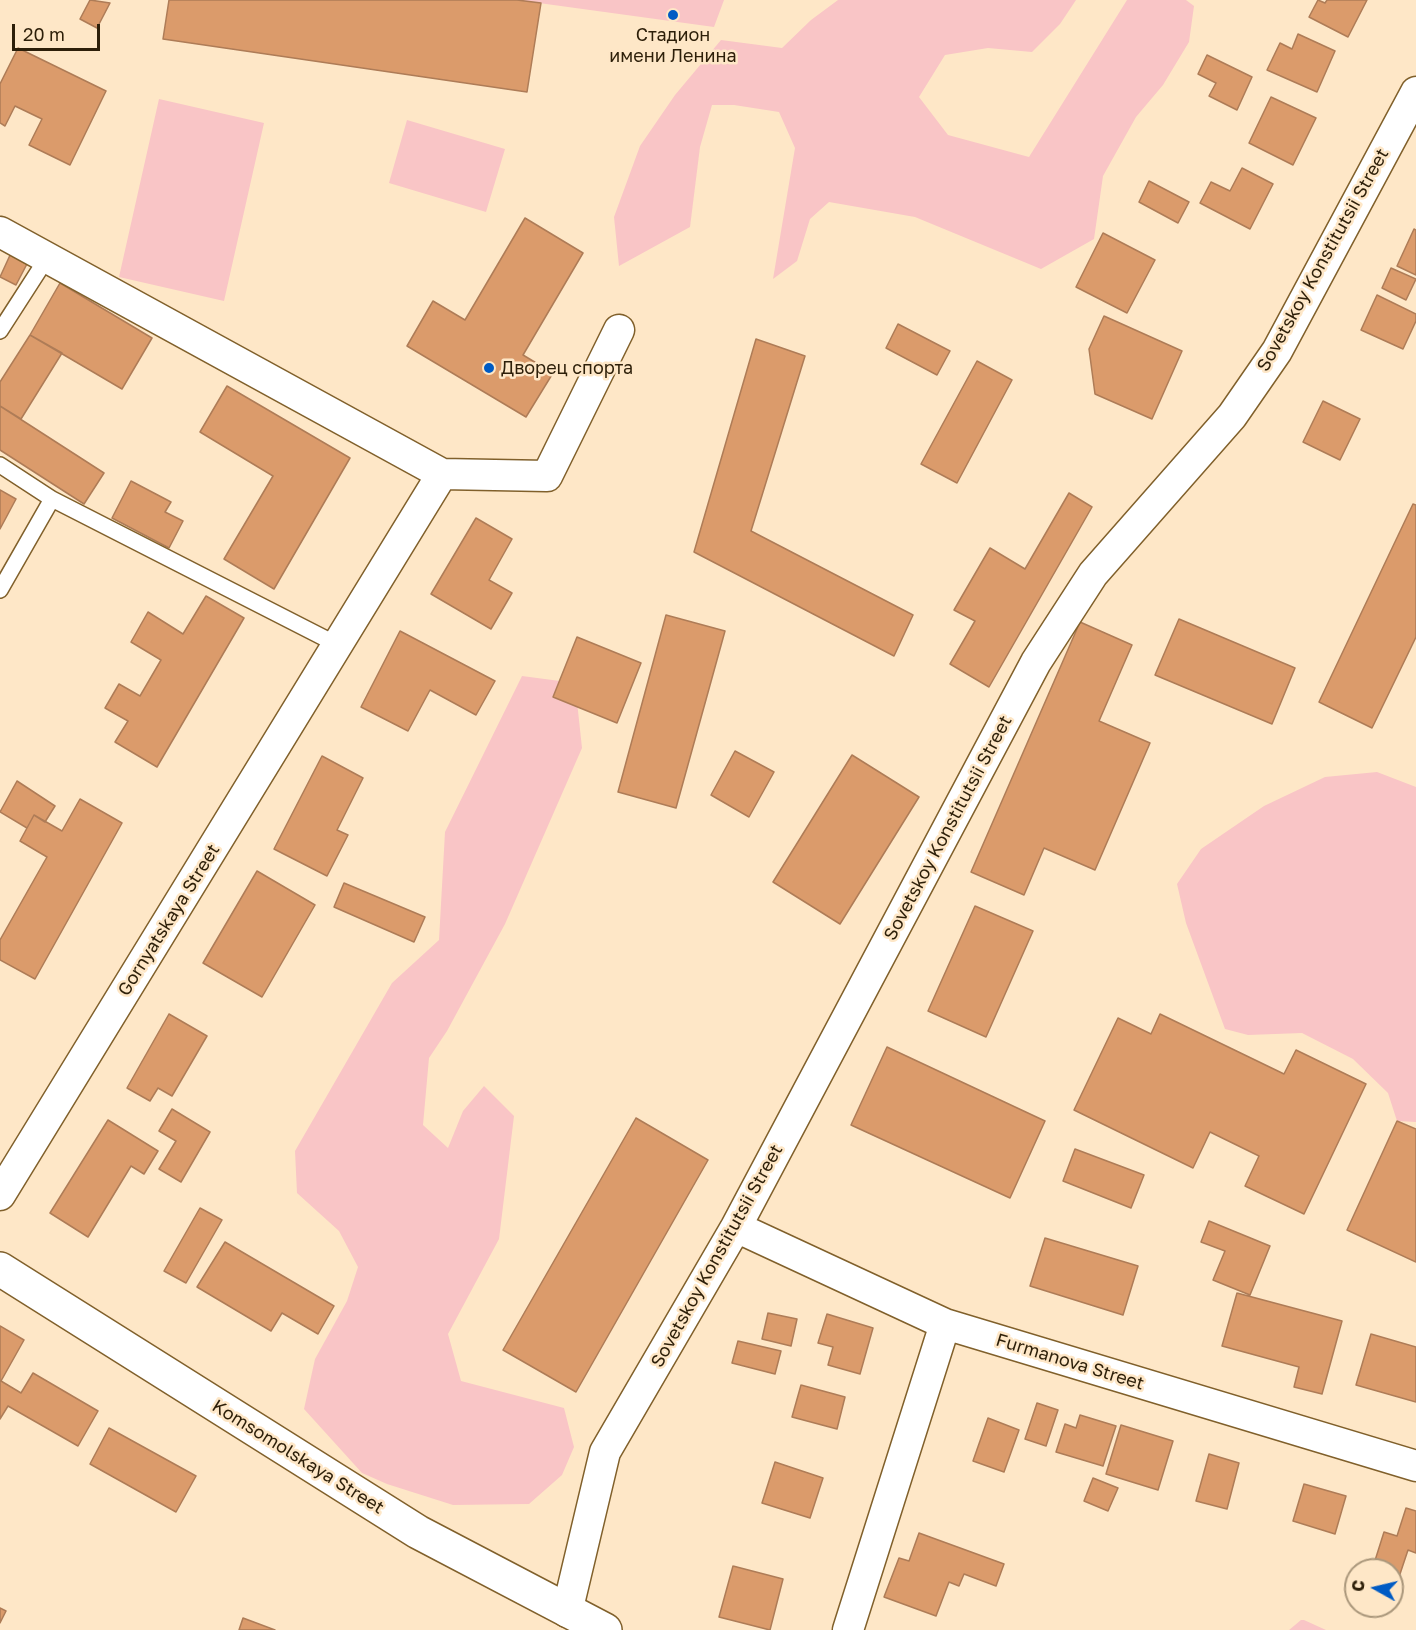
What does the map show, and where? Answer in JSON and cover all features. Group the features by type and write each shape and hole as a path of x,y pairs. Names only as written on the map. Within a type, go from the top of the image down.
{"main road":[{"name":"Komsomolskaya Street","path":"0,1269 563,1621 605,1630"}],"street":[{"name":"Sovetskoy Konstitutsii Street","path":"563,1621 605,1452 736,1227 1036,662 1093,574 1232,416 1276,351 1416,92"},
{"path":"0,232 442,474 547,476 619,330"},
{"name":"Gornyatskaya Street","path":"0,1196 442,474"},
{"name":"Furmanova Street","path":"736,1227 945,1324 1416,1466"},
{"path":"848,1630 945,1324"}],"lane":[{"path":"0,331 47,258"},
{"path":"0,465 52,499 338,645"},
{"path":"0,590 52,499"}],"shaded area":[{"name":"Стадион имени Ленина","path":"517,0 724,0 714,27"},
{"path":"838,0 1076,0 1060,24 1032,52 988,48 945,55 919,97 948,135 1029,157 1127,0 1186,0 1194,6 1189,42 1163,85 1136,117 1103,176 1094,239 1041,269 915,217 829,202 810,219 797,261 773,279 795,148 779,112 734,105 712,105 700,147 690,227 619,266 614,217 640,146 675,95 721,40 782,48 811,20"},
{"path":"159,99 264,123 224,301 119,277"},
{"path":"407,120 505,149 486,212 389,183"},
{"path":"522,676 575,683 582,748 505,924 447,1031 429,1058 423,1125 448,1148 463,1111 484,1086 514,1116 499,1239 448,1334 461,1381 564,1408 574,1447 562,1475 529,1504 453,1505 387,1484 362,1473 304,1409 315,1359 347,1301 358,1267 339,1231 297,1193 295,1151 392,983 439,940 445,832"},
{"path":"1377,772 1416,787 1416,1122 1397,1121 1388,1093 1353,1059 1302,1033 1248,1035 1225,1029 1186,923 1177,884 1201,849 1264,806 1325,777"},
{"path":"1304,1620 1326,1630 1289,1630"}],"building":[{"path":"90,0 110,3 97,28 80,19"},
{"path":"169,0 517,0 541,3 527,92 163,39"},
{"path":"1318,0 1325,3 1327,0 1367,0 1348,37 1309,17"},
{"path":"1298,34 1335,51 1317,92 1267,70 1280,43 1292,49"},
{"path":"18,48 106,91 70,165 29,145 42,119 15,106 5,126 0,123 0,84"},
{"path":"1207,55 1252,77 1237,110 1209,96 1216,83 1198,74"},
{"path":"1271,97 1316,118 1293,165 1249,143"},
{"path":"1242,168 1273,184 1250,229 1200,203 1211,182 1230,191"},
{"path":"1149,181 1189,202 1178,223 1139,202"},
{"path":"525,218 583,253 523,355 553,373 526,417 407,346 433,301 465,320"},
{"path":"1414,229 1416,230 1416,275 1397,266"},
{"path":"1103,233 1155,260 1127,313 1076,287"},
{"path":"11,253 28,262 16,285 0,277"},
{"path":"1391,268 1416,279 1406,300 1382,288"},
{"path":"60,283 152,338 122,389 30,335"},
{"path":"1377,295 1416,314 1416,321 1403,349 1361,330"},
{"path":"1104,316 1182,351 1152,419 1095,394 1089,349"},
{"path":"898,324 950,351 937,375 886,348"},
{"path":"30,335 62,353 21,419 0,406 0,382"},
{"path":"756,339 805,356 751,531 913,615 894,656 694,552"},
{"path":"977,361 1012,380 957,483 921,464"},
{"path":"227,386 350,458 274,589 224,559 273,476 200,432"},
{"path":"1323,401 1360,419 1340,460 1303,442"},
{"path":"0,406 104,473 84,504 0,450"},
{"path":"131,481 171,502 165,512 183,521 169,548 112,518"},
{"path":"0,490 16,499 0,529"},
{"path":"1069,493 1092,507 989,687 950,664 975,621 954,610 990,548 1025,569"},
{"path":"1413,504 1416,505 1416,637 1372,728 1319,702"},
{"path":"476,518 512,539 489,580 512,593 491,629 431,594"},
{"path":"206,596 244,618 157,767 115,742 128,721 105,708 119,684 140,696 161,660 131,642 148,612 183,634"},
{"path":"666,615 725,631 676,808 618,792"},
{"path":"1179,619 1295,668 1272,724 1155,675"},
{"path":"1080,622 1132,645 1099,721 1150,743 1095,870 1044,848 1024,895 971,872"},
{"path":"400,631 495,681 476,715 430,690 408,731 361,707"},
{"path":"577,637 641,663 617,723 553,697"},
{"path":"735,751 774,772 749,817 711,795"},
{"path":"852,755 919,797 840,924 773,882"},
{"path":"322,756 363,778 337,830 348,835 327,876 274,849"},
{"path":"17,781 55,806 45,822 34,815 27,828 0,812"},
{"path":"80,799 122,823 35,979 0,960 0,940 47,857 20,841 34,815 62,831"},
{"path":"257,871 315,905 262,997 203,963"},
{"path":"344,883 425,917 414,942 334,907"},
{"path":"975,906 1033,931 986,1037 928,1011"},
{"path":"169,1014 207,1036 172,1096 158,1088 150,1101 127,1088"},
{"path":"1160,1014 1284,1074 1296,1050 1366,1084 1304,1214 1245,1186 1259,1156 1210,1132 1193,1168 1074,1110 1118,1018 1151,1034"},
{"path":"887,1047 1045,1121 1010,1198 851,1125"},
{"path":"172,1109 210,1132 181,1182 159,1169 176,1141 159,1131"},
{"path":"636,1118 708,1160 576,1392 503,1350"},
{"path":"108,1120 158,1151 144,1174 131,1166 88,1237 50,1213"},
{"path":"1397,1121 1416,1129 1416,1262 1347,1230"},
{"path":"1075,1149 1144,1175 1131,1208 1063,1181"},
{"path":"200,1208 222,1220 186,1283 164,1271"},
{"path":"1209,1221 1270,1246 1250,1295 1213,1280 1225,1251 1201,1242"},
{"path":"1045,1238 1138,1266 1123,1315 1030,1286"},
{"path":"225,1242 334,1306 318,1334 282,1313 271,1331 197,1287"},
{"path":"1237,1293 1342,1321 1322,1394 1294,1387 1299,1367 1222,1346"},
{"path":"768,1313 797,1319 791,1346 762,1339"},
{"path":"827,1314 873,1328 860,1374 828,1365 833,1347 818,1343"},
{"path":"0,1326 24,1340 1,1381 21,1393 33,1373 98,1411 78,1446 8,1406 0,1419"},
{"path":"1371,1334 1416,1347 1416,1402 1356,1385"},
{"path":"738,1341 781,1351 775,1374 732,1363"},
{"path":"801,1385 845,1397 837,1429 792,1417"},
{"path":"1037,1403 1058,1410 1046,1446 1025,1439"},
{"path":"1080,1415 1116,1426 1103,1466 1056,1452 1065,1424 1076,1428"},
{"path":"988,1418 1019,1430 1004,1472 973,1461"},
{"path":"1121,1425 1173,1441 1158,1490 1106,1474"},
{"path":"109,1428 196,1476 176,1512 90,1464"},
{"path":"1209,1454 1239,1463 1227,1509 1196,1501"},
{"path":"775,1462 823,1478 810,1518 762,1503"},
{"path":"1093,1478 1118,1488 1108,1511 1084,1501"},
{"path":"1304,1484 1346,1496 1335,1534 1293,1521"},
{"path":"1406,1508 1416,1511 1416,1553 1408,1550 1404,1562 1404,1558 1376,1558 1384,1532 1397,1536"},
{"path":"919,1533 1004,1564 996,1586 964,1574 959,1586 949,1582 936,1616 884,1597 899,1558 909,1561"},
{"path":"733,1566 783,1579 770,1630 719,1617"},
{"path":"0,1608 6,1611 0,1623"},
{"path":"243,1618 275,1630 239,1630"}],"place":[{"name":"Стадион имени Ленина","path":"673,15"},
{"name":"Дворец спорта","path":"489,368"}]}
